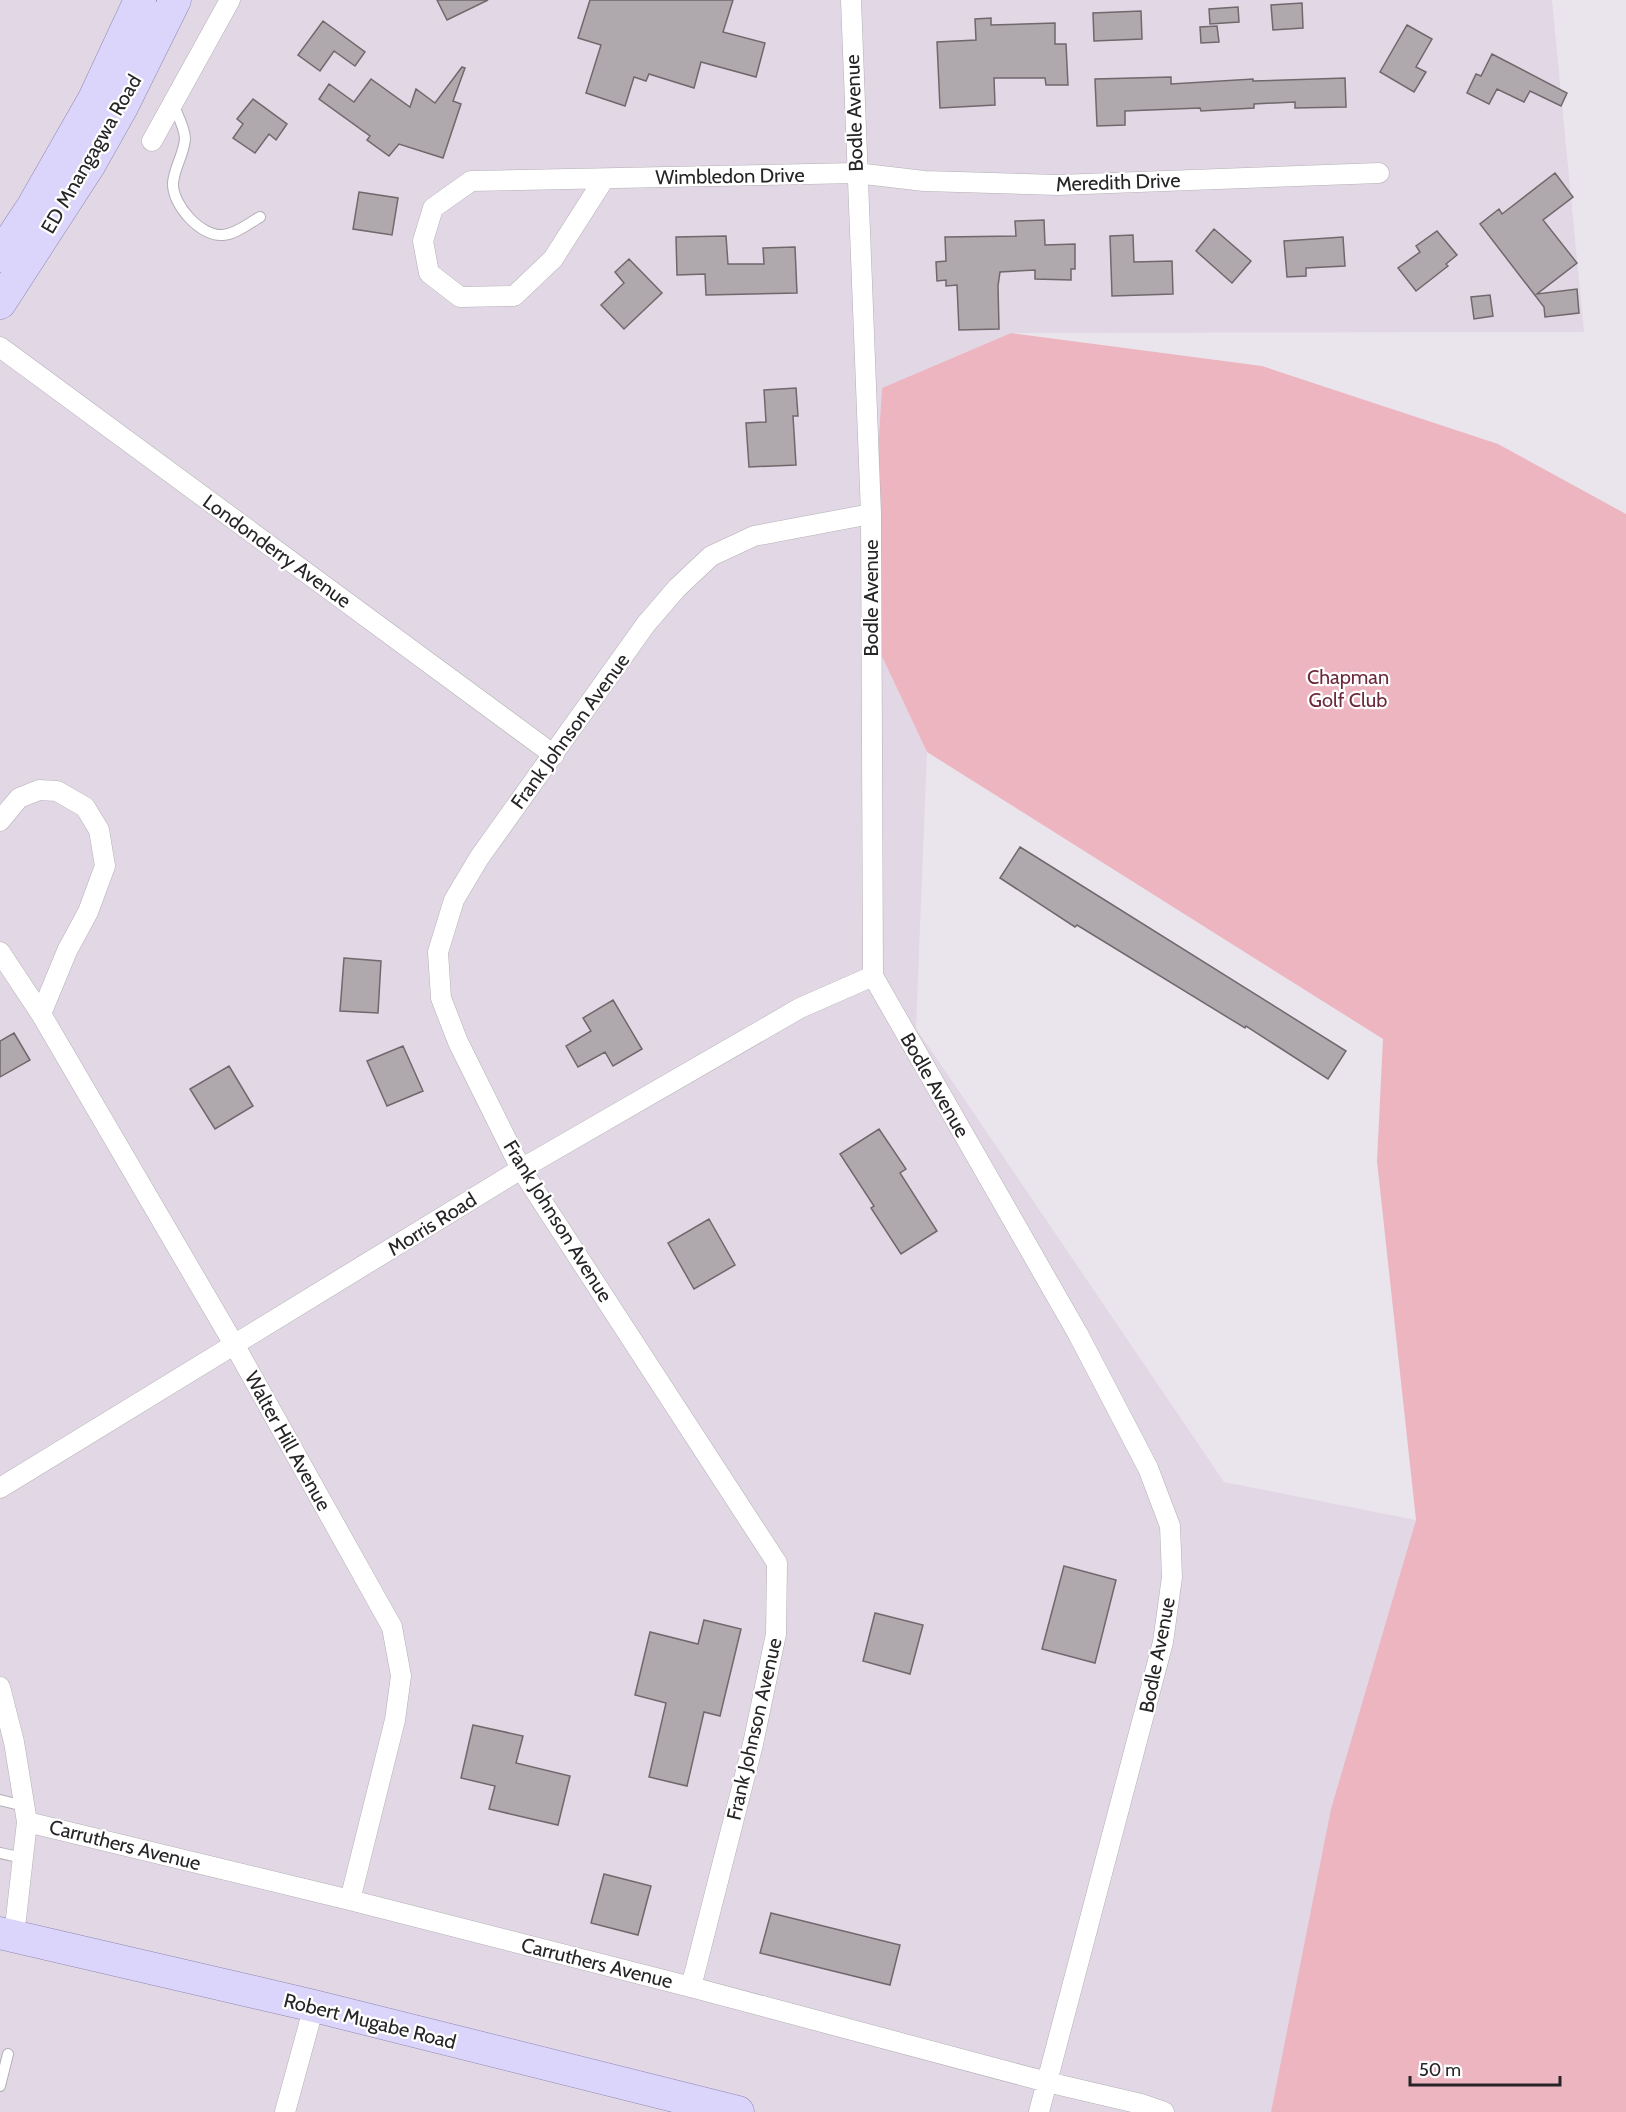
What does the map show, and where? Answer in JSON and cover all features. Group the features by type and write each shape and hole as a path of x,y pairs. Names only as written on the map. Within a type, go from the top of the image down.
{"main road":[{"name":"ED Mnangagwa Road","path":"0,256 33,206 94,99 140,0"},
{"name":"ED Mnangagwa Road","path":"0,303 90,164 122,107 175,0"},
{"name":"Robert Mugabe Road","path":"7,1934 738,2112"}],"street":[{"path":"152,141 230,0"},
{"name":"Bodle Avenue","path":"851,0 871,514 873,976 1078,1334 1148,1468 1170,1526 1172,1577 1163,1642 1039,2112"},
{"name":"Meredith Drive","path":"856,173 924,181 1058,185 1379,173"},
{"name":"Wimbledon Drive","path":"604,178 553,259 514,296 460,297 429,273 423,241 433,208 471,181 604,178 856,173"},
{"name":"Londonderry Avenue","path":"0,348 554,755"},
{"name":"Frank Johnson Avenue","path":"691,1987 753,1744 776,1634 777,1563 521,1169 458,1042 441,998 438,952 454,900 479,858 646,624 677,588 711,556 754,536 871,514"},
{"path":"0,821 19,798 39,790 48,790 57,791 85,807 99,830 105,866 88,912 67,951 41,1014"},
{"name":"Walter Hill Avenue","path":"0,952 41,1014 235,1346 392,1627 401,1676 395,1720 350,1900"},
{"name":"Morris Road","path":"0,1488 521,1169 800,1008 873,976"},
{"path":"0,1687 14,1742 26,1814 23,1858 7,1934"},
{"name":"Carruthers Avenue","path":"26,1814 1047,2082 1141,2104 1164,2112"},
{"path":"285,2112 314,2007"}],"lane":[{"path":"173,104 185,140 174,174 173,185 174,196 181,209 194,222 222,236 234,232 260,216"},
{"path":"0,1800 26,1814"},
{"path":"0,1853 23,1858"},
{"path":"0,2086 8,2054"}],"shaded area":[{"path":"0,0 1552,0 1584,332 1011,333 882,388 878,648 927,752 916,1028 1224,1482 1416,1520 1271,2112 0,2112"}],"green space":[{"name":"Chapman Golf Club","path":"1011,333 1262,366 1498,444 1626,514 1626,2112 1271,2112 1331,1809 1416,1520 1377,1161 1383,1039 927,752 878,648 874,519 882,388"}],"building":[{"path":"437,0 488,0 447,20"},
{"path":"590,0 733,0 723,32 765,43 756,77 701,62 694,88 649,74 646,81 634,77 625,106 586,93 601,45 578,38"},
{"path":"1302,3 1303,28 1273,30 1271,5"},
{"path":"1238,7 1239,22 1210,24 1209,9"},
{"path":"1141,11 1142,39 1094,41 1093,13"},
{"path":"991,18 991,25 1055,23 1055,44 1066,44 1068,85 1046,85 1045,78 994,78 995,105 940,108 937,42 976,40 975,19"},
{"path":"323,21 365,52 355,66 334,51 320,71 298,55"},
{"path":"1407,25 1432,39 1416,67 1426,72 1414,92 1380,72"},
{"path":"1217,26 1219,42 1201,43 1200,27"},
{"path":"1492,54 1567,93 1561,106 1530,91 1524,102 1497,89 1489,104 1467,93 1476,74 1481,76"},
{"path":"462,67 465,68 453,101 461,104 443,158 399,144 389,156 367,140 370,136 319,99 329,84 354,102 371,79 410,107 416,89 435,103"},
{"path":"1171,77 1171,84 1253,79 1253,81 1345,78 1346,107 1295,108 1295,102 1254,104 1254,108 1201,111 1200,108 1125,111 1125,125 1097,126 1095,79"},
{"path":"253,99 287,124 276,140 269,134 255,153 233,138 243,124 237,119"},
{"path":"1555,173 1573,197 1543,220 1577,263 1537,294 1577,289 1579,313 1545,317 1544,307 1480,224 1499,209 1502,214"},
{"path":"359,192 398,198 392,235 353,229"},
{"path":"1044,220 1045,245 1075,244 1075,269 1071,269 1071,280 1035,279 1035,270 1000,272 999,329 959,330 957,285 946,286 946,280 937,281 936,262 946,261 945,237 1016,236 1015,221"},
{"path":"1214,229 1251,261 1232,283 1196,251"},
{"path":"1437,231 1457,255 1446,264 1448,266 1416,291 1398,268 1420,252 1416,246"},
{"path":"1133,235 1134,262 1172,261 1173,294 1112,296 1110,236"},
{"path":"726,236 728,264 764,264 763,248 795,247 797,293 706,295 705,274 677,275 676,237"},
{"path":"1343,237 1345,266 1306,268 1306,276 1287,277 1284,241"},
{"path":"629,259 662,293 624,329 601,305 624,283 615,272"},
{"path":"1490,295 1493,316 1474,319 1471,297"},
{"path":"796,388 798,416 793,416 796,465 749,467 746,423 766,422 764,390"},
{"path":"1020,847 1346,1051 1328,1079 1246,1026 1245,1028 1077,925 1075,927 1000,878"},
{"path":"344,958 381,961 378,1013 340,1011"},
{"path":"613,1000 642,1049 613,1066 605,1052 578,1067 566,1046 591,1031 583,1018"},
{"path":"14,1033 30,1060 0,1077 0,1041"},
{"path":"403,1046 423,1091 387,1106 367,1061"},
{"path":"229,1066 253,1106 215,1129 190,1089"},
{"path":"879,1129 906,1169 900,1173 937,1231 901,1254 871,1208 874,1206 840,1154"},
{"path":"709,1219 735,1265 694,1289 668,1243"},
{"path":"1064,1566 1116,1580 1095,1663 1042,1649"},
{"path":"875,1613 923,1625 910,1674 863,1661"},
{"path":"704,1620 741,1629 720,1716 704,1712 687,1786 649,1777 666,1703 635,1695 650,1632 698,1644"},
{"path":"473,1725 523,1736 516,1763 570,1776 558,1825 489,1809 495,1786 461,1778"},
{"path":"604,1874 651,1886 638,1935 591,1923"},
{"path":"771,1913 900,1945 890,1985 760,1953"}]}
